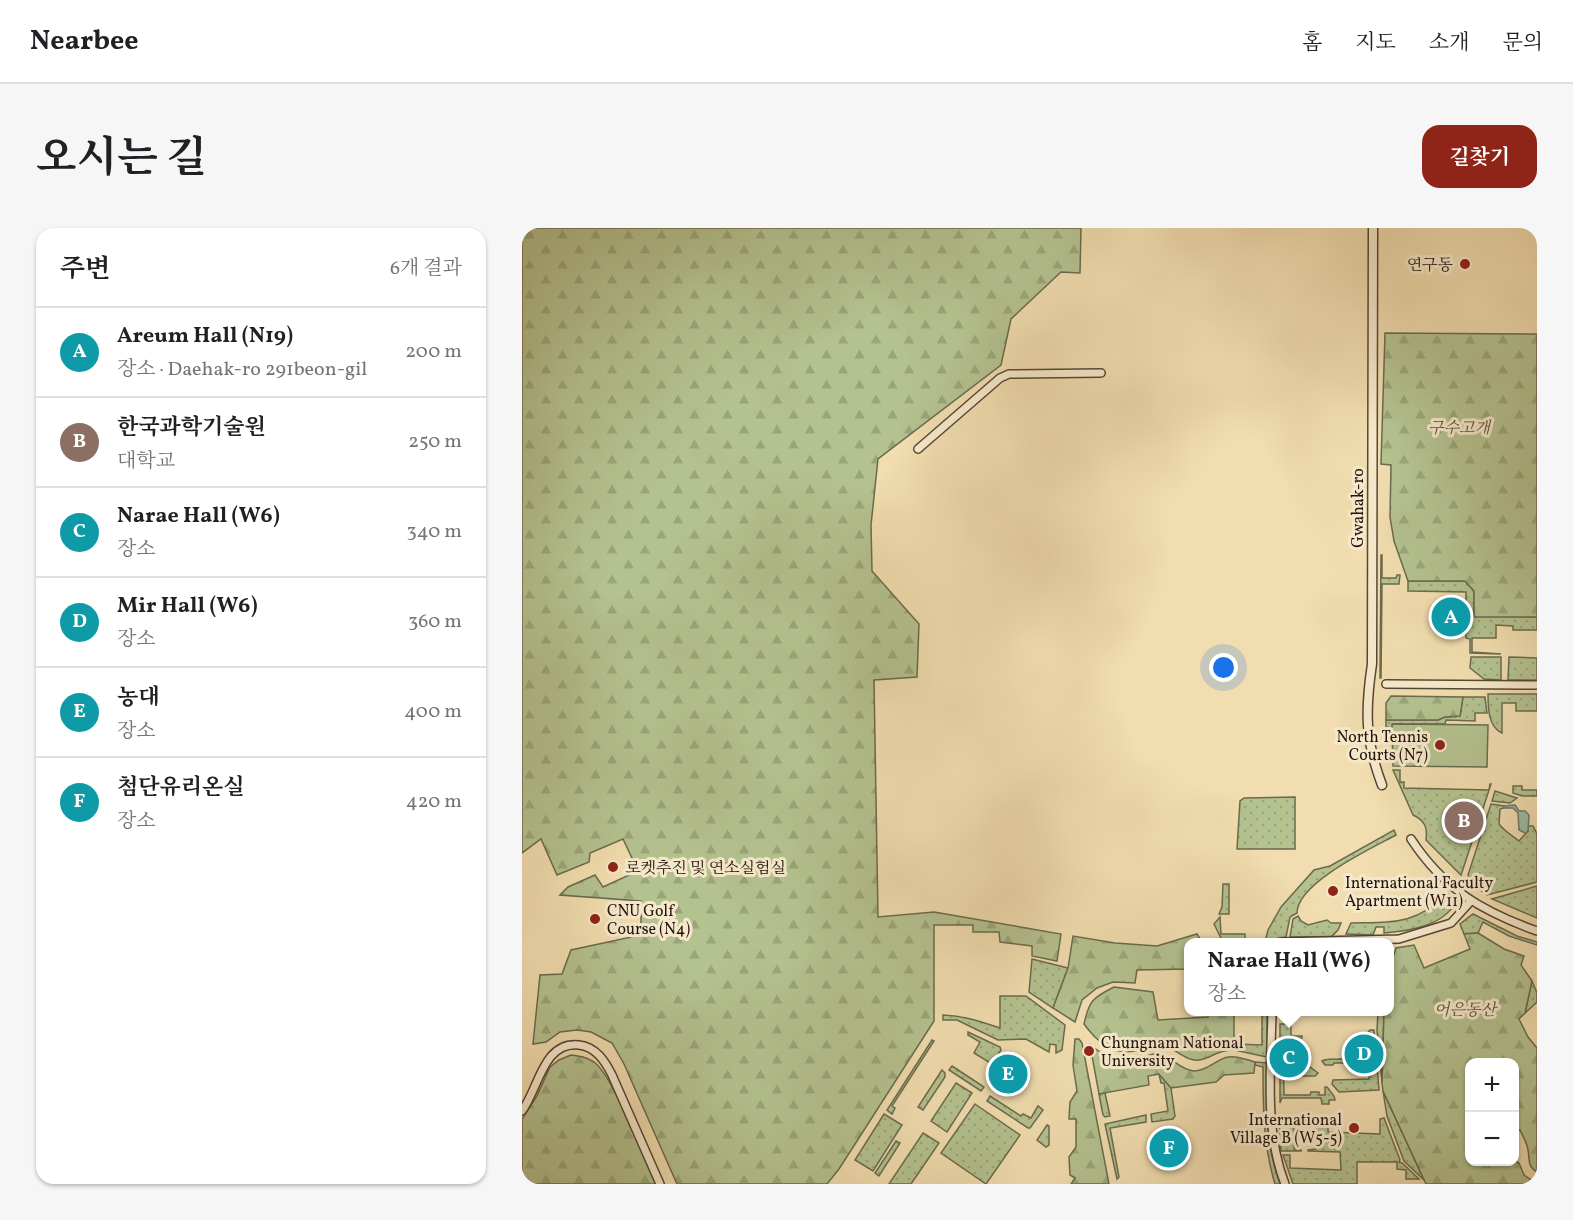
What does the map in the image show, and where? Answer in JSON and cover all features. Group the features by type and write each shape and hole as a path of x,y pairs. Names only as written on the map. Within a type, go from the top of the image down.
{"street":[{"name":"Gwahak-ro","path":"1373,228 1372,653 1367,696 1367,732 1382,785"},
{"path":"918,449 1000,378 1009,374 1101,373"},
{"path":"1386,684 1537,685"},
{"path":"1411,839 1440,874 1471,901 1508,920 1537,930"},
{"path":"1394,939 1451,922 1471,901"},
{"path":"1272,1016 1271,1128 1275,1154 1285,1184"},
{"path":"522,1110 546,1063 557,1050 565,1046 578,1045 593,1050 612,1075 660,1184"}],"green space":[{"path":"522,228 1081,228 1080,273 1061,272 1011,319 1001,365 878,459 871,525 872,571 919,624 917,677 874,680 878,917 934,912 1061,934 1057,961 1032,956 1032,946 1000,942 999,932 973,932 973,925 934,925 934,1021 839,1169 827,1184 677,1184 624,1064 612,1043 591,1032 577,1030 560,1032 546,1042 533,1044 540,975 562,974 571,950 641,935 641,901 560,895 568,887 595,875 603,887 638,871 623,839 590,853 589,862 557,875 541,839 522,853"},
{"name":"구수고개","path":"1385,333 1537,334 1537,617 1474,617 1474,591 1465,581 1408,581 1394,541 1390,517 1391,465 1381,464"},
{"path":"1381,555 1382,578 1396,578 1400,575 1399,584 1382,584 1380,678"},
{"path":"1408,581 1465,581 1474,591 1474,616 1537,617 1537,630 1513,630 1513,626 1496,625 1496,638 1472,638 1472,652 1501,654 1470,653 1470,639 1466,638 1466,592 1408,591"},
{"path":"1471,657 1501,657 1501,680 1484,679 1470,668"},
{"path":"1509,657 1537,658 1537,680 1508,680"},
{"path":"1488,694 1537,694 1537,711 1516,711 1516,703 1502,703 1502,733 1491,721"},
{"path":"1391,696 1463,697 1460,716 1438,720 1386,720 1386,703"},
{"path":"1463,697 1485,697 1487,713 1475,713 1475,721 1446,720 1445,724 1393,724 1392,728 1386,727 1386,720 1438,720 1460,716"},
{"name":"North Tennis Courts (N7)","path":"1392,724 1488,725 1487,767 1393,766"},
{"path":"1393,770 1400,770 1400,782 1404,782 1404,788 1489,790 1491,784 1461,875 1426,840 1424,824 1413,815"},
{"path":"1513,786 1522,786 1522,790 1537,790 1537,796 1522,796 1513,793"},
{"path":"1495,791 1517,798 1510,803 1492,801"},
{"path":"1295,797 1295,849 1237,849 1240,801 1244,798"},
{"path":"1491,804 1504,806 1500,809 1499,824 1519,841 1528,831 1528,826 1533,826 1537,834 1537,882 1487,895 1469,882 1468,875"},
{"path":"1394,830 1396,835 1354,857 1309,890 1300,902 1297,913 1290,917 1286,937 1266,938 1281,907 1314,870 1330,866"},
{"path":"1223,884 1229,884 1229,914 1219,914 1222,907"},
{"path":"1537,886 1537,918 1492,899"},
{"path":"1448,894 1456,902 1443,917 1425,926 1384,933 1384,927 1376,927 1373,935 1346,934 1351,923 1392,922 1414,917"},
{"path":"1473,914 1517,936 1537,942 1537,945 1509,936 1483,922 1478,933 1464,934 1460,924"},
{"path":"1298,916 1308,925 1327,920 1331,923 1341,923 1331,937 1290,937 1293,919"},
{"path":"1220,917 1221,934 1245,934 1245,938 1221,938 1214,924"},
{"name":"어은동산","path":"1478,933 1504,949 1524,956 1521,965 1532,981 1525,1013 1519,1019 1528,1037 1537,1048 1537,1172 1530,1165 1527,1145 1519,1130 1519,1058 1465,1058 1465,1166 1519,1166 1519,1163 1524,1175 1537,1184 1426,1184 1383,1091 1384,1016 1394,1016 1394,954 1396,948 1414,945 1424,968 1470,949 1464,934"},
{"path":"1197,934 1199,938 1184,938 1184,969 1137,970 1135,983 1113,982 1097,988 1082,1000 1075,1022 1053,1008 1068,968 1073,936 1115,943 1157,946"},
{"path":"1032,959 1068,968 1053,1008 1029,992"},
{"path":"1532,981 1537,993 1537,1002 1525,1013"},
{"path":"1114,987 1153,992 1158,1020 1234,1016 1234,1050 1195,1060 1160,1045 1129,1052 1114,1050 1100,1042 1084,1024 1090,1005 1101,994"},
{"path":"1000,996 1026,996 1065,1025 1062,1050 1056,1053 1056,1045 1050,1044 1049,1052 1026,1039 998,1040 957,1020 943,1020 943,1015 958,1016 1000,1028"},
{"path":"1262,1016 1267,1016 1267,1057 1234,1050 1234,1044 1262,1045"},
{"path":"1378,1016 1384,1016 1382,1083"},
{"path":"1280,1024 1291,1024 1291,1036 1302,1036 1302,1038 1280,1039"},
{"path":"1370,1030 1374,1030 1379,1090 1339,1092 1332,1084 1333,1080 1369,1079 1369,1045 1364,1045 1363,1040 1358,1040 1358,1063 1325,1065 1322,1061 1346,1058 1353,1040 1363,1038"},
{"path":"968,1032 1000,1047 1001,1050 992,1064 974,1053 980,1042 968,1035"},
{"path":"1075,1039 1079,1039 1082,1043 1109,1184 1071,1184 1075,1178 1070,1175 1069,1157 1076,1147 1076,1119 1069,1119 1070,1102 1077,1091 1073,1065"},
{"path":"932,1040 934,1041 892,1106 895,1108 892,1114 887,1110"},
{"path":"1280,1041 1283,1041 1284,1095 1310,1095 1311,1092 1319,1092 1319,1095 1325,1095 1325,1087 1327,1087 1335,1100 1329,1100 1329,1104 1322,1104 1321,1098 1282,1098 1280,1103"},
{"path":"1294,1041 1302,1041 1302,1061 1318,1073 1315,1076 1294,1076"},
{"path":"1090,1045 1120,1061 1133,1061 1159,1054 1185,1069 1194,1071 1204,1069 1224,1058 1238,1057 1255,1062 1254,1073 1224,1075 1216,1082 1171,1088 1159,1074 1148,1076 1149,1085 1099,1094"},
{"path":"571,1055 591,1060 602,1070 628,1118 656,1184 522,1184 522,1119 537,1096 550,1067"},
{"path":"1255,1062 1267,1063 1269,1139 1280,1184 1275,1184 1266,1140 1263,1067 1255,1065"},
{"path":"952,1066 984,1087 981,1091 949,1070"},
{"path":"942,1070 945,1077 923,1110 918,1107"},
{"path":"1159,1074 1171,1088 1175,1116 1173,1119 1152,1122 1151,1114 1168,1111 1164,1083 1161,1083"},
{"path":"956,1083 972,1093 947,1132 931,1121"},
{"path":"1383,1091 1424,1180 1404,1161 1387,1116"},
{"path":"1105,1093 1110,1116 1105,1117 1099,1094"},
{"path":"990,1096 1021,1116 1023,1114 1031,1118 1038,1106 1043,1110 1028,1128 987,1101"},
{"path":"975,1104 1020,1135 986,1184 941,1153"},
{"path":"884,1114 902,1125 873,1171 855,1160"},
{"path":"1146,1115 1146,1122 1110,1128 1119,1177 1117,1179 1105,1124"},
{"path":"1279,1118 1302,1118 1302,1125 1294,1125 1294,1149 1301,1151 1281,1151"},
{"path":"1309,1118 1328,1118 1328,1132 1380,1134 1380,1119 1384,1118 1399,1162 1419,1179 1406,1179 1406,1170 1397,1169 1397,1162 1357,1162 1357,1184 1293,1184 1283,1155 1290,1155 1290,1168 1341,1170 1340,1152 1308,1151 1316,1149 1316,1125 1309,1125"},
{"path":"1047,1125 1049,1126 1049,1145 1046,1147 1037,1140"},
{"path":"923,1133 939,1143 911,1184 889,1184"},
{"path":"896,1141 900,1143 879,1176 875,1173"}],"shaded area":[{"path":"1515,805 1519,811 1525,811 1529,815 1528,831 1525,833 1519,830 1518,813 1513,808 1504,808 1504,806"}],"place":[{"name":"연구동","path":"1465,264"},
{"name":"Areum Hall (N19)","path":"1451,617"},
{"name":"North Tennis Courts (N7)","path":"1440,745"},
{"name":"한국과학기술원","path":"1464,821"},
{"name":"로켓추진 및 연소실험실","path":"613,867"},
{"name":"International Faculty Apartment (W11)","path":"1333,891"},
{"name":"CNU Golf Course (N4)","path":"595,919"},
{"name":"Chungnam National University","path":"1089,1051"},
{"name":"Mir Hall (W6)","path":"1364,1054"},
{"name":"Narae Hall (W6)","path":"1289,1058"},
{"name":"농대","path":"1008,1074"},
{"name":"International Village B (W5-5)","path":"1354,1128"},
{"name":"첨단유리온실","path":"1169,1148"}]}
